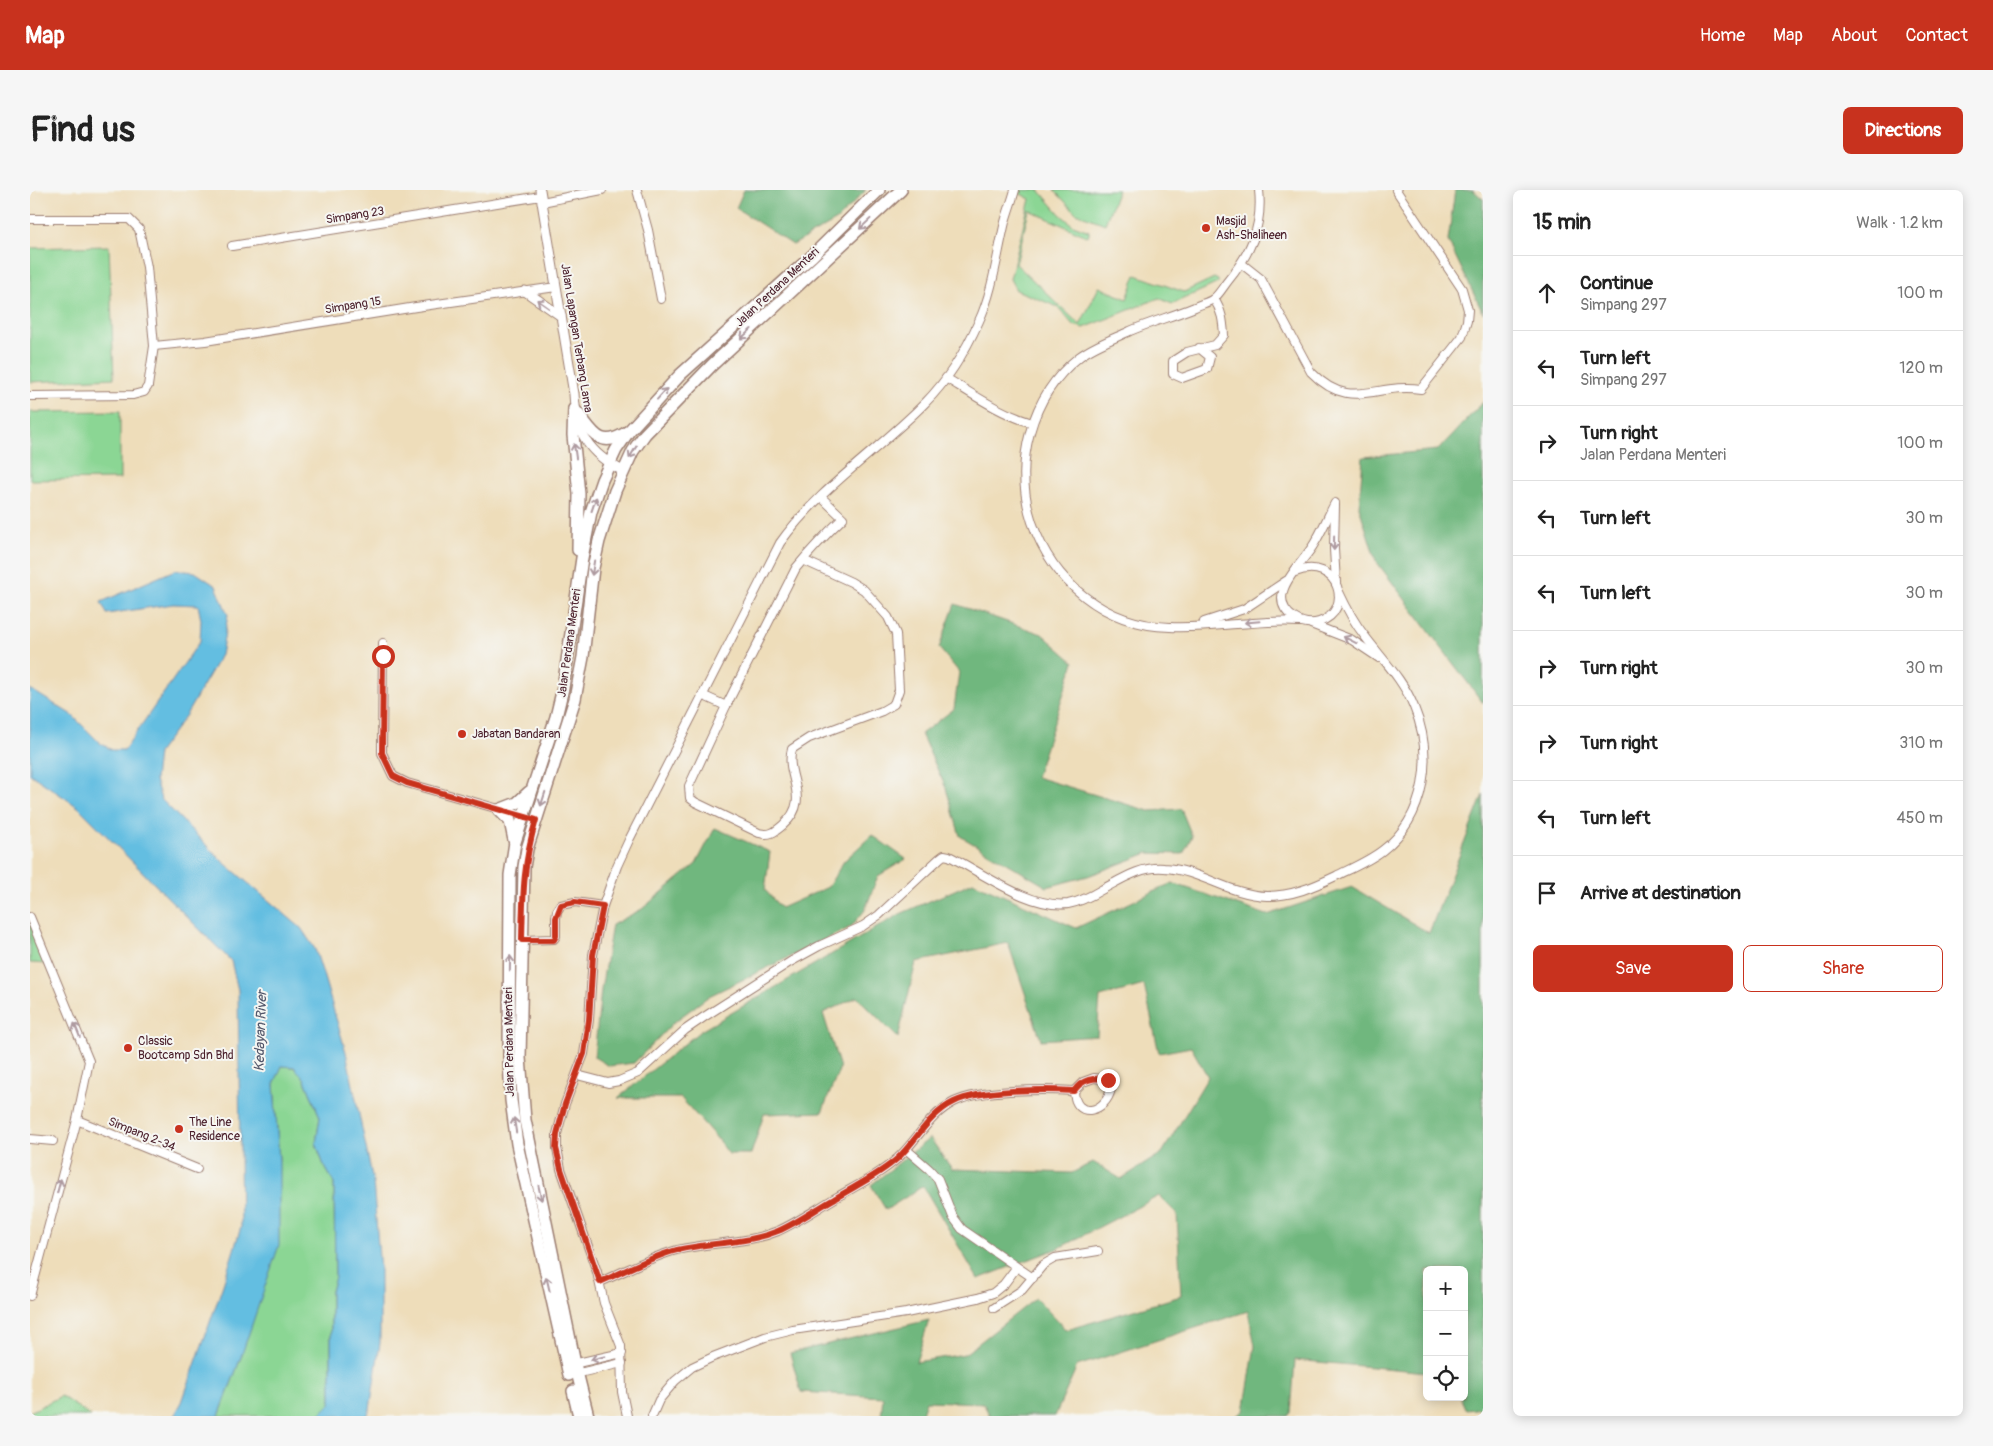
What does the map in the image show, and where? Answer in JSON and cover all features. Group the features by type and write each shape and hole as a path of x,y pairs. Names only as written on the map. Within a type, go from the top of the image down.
{"main road":[{"name":"Jalan Perdana Menteri","path":"588,1416 572,1370 518,1144 511,1100 509,1059 510,876 514,842 560,703 591,512 616,450 629,430 680,375 812,257 879,190"},
{"name":"Jalan Perdana Menteri","path":"579,1416 525,1120 520,1065 522,940 524,867 527,848 575,699 583,657 595,556 602,527 623,471 633,451 645,434 691,387 901,190"},
{"path":"574,409 584,419 594,435 605,440 618,438 629,430"},
{"path":"574,409 573,435 580,494 578,587"},
{"path":"514,842 510,821 499,810 517,803 531,790"}],"street":[{"name":"Simpang 23","path":"232,246 541,196 602,190"},
{"path":"637,190 648,230 662,299"},
{"path":"627,1416 622,1392 622,1353 615,1328 604,1303 600,1282 561,1169 556,1148 560,1121 584,1054 588,1036 593,955 603,906 614,873 629,840 780,542 802,514 924,404 946,378 979,321 989,291 1005,221 1015,190"},
{"path":"1259,190 1258,222 1252,242 1242,264 1214,299 1111,340 1079,357 1050,388 1032,423 1025,455 1025,490 1035,531 1061,576 1083,596 1119,616 1152,625 1186,627 1253,622 1300,622 1352,640 1387,664"},
{"path":"1242,264 1261,279 1311,372 1332,389 1352,394 1372,393 1387,388 1400,387 1421,389 1462,337 1468,321 1468,310 1462,289 1396,190"},
{"name":"Jalan Lapangan Terbang Lama","path":"541,196 574,394 574,409 582,435 591,450 623,471"},
{"path":"30,219 129,219 139,229 147,267 154,346 148,386 144,392 134,395 30,396"},
{"name":"Simpang 15","path":"154,346 205,341 556,286"},
{"path":"525,291 561,316"},
{"path":"1200,348 1210,357 1207,369 1182,378 1173,374 1173,361 1187,352 1200,348 1215,345 1224,335 1220,308 1214,299"},
{"path":"946,378 986,403 1014,417 1032,423"},
{"path":"803,560 864,590 888,616 896,634 898,646 899,690 894,704 882,711 809,738 792,749 790,755 797,794 795,812 791,819 779,829 767,835 759,833 695,802 690,798 689,786 726,706 796,568 803,560 843,518 822,497"},
{"path":"577,1075 608,1082 624,1079 638,1072 685,1030 704,1017 790,962 819,946 863,926 879,915 944,856 949,856 1029,899 1048,904 1069,904 1086,898 1128,876 1144,870 1161,867 1195,873 1231,890 1265,896 1282,895 1299,892 1363,863 1384,850 1410,818 1423,782 1424,741 1420,723 1408,693 1351,616 1339,592 1336,583 1334,549 1335,503 1314,544 1295,572 1286,581 1244,609 1218,619 1186,627"},
{"path":"1295,572 1306,568 1318,568 1329,574 1336,583"},
{"path":"1286,581 1282,600 1292,617 1300,622"},
{"path":"1309,624 1325,620 1332,614 1336,608 1339,592"},
{"path":"383,643 382,753 393,776 407,783 536,820"},
{"path":"702,695 726,706"},
{"path":"522,940 554,940 556,936 557,911 561,905 575,902 603,906"},
{"path":"30,917 89,1061 77,1120 30,1296"},
{"path":"600,1282 663,1254 744,1240 780,1230 884,1170 907,1150 942,1108 955,1101 976,1096 1029,1090 1074,1091 1083,1082 1101,1078 1108,1080 1112,1090 1106,1101 1099,1108 1091,1111 1083,1109 1077,1103 1074,1091"},
{"name":"Simpang 2-34","path":"77,1120 197,1169"},
{"path":"30,1140 53,1141"},
{"path":"907,1150 938,1179 953,1217 962,1229 1033,1278"},
{"path":"994,1308 1018,1293 1044,1265 1055,1258 1070,1254 1098,1251"},
{"path":"652,1416 659,1400 675,1381 692,1368 713,1357 765,1337 793,1330 906,1313 978,1298 993,1293 1004,1284 1016,1268"},
{"path":"572,1370 622,1353"},
{"path":"572,1370 622,1363"}],"green space":[{"path":"744,190 866,190 837,220 793,245 736,208"},
{"path":"1018,190 1039,190 1060,214 1073,225 1089,231 1089,235 1086,236 1029,210 1016,264 1080,325 1099,287 1127,299 1136,275 1184,292 1214,278 1218,280 1218,283 1172,304 1159,298 1084,328 1073,325 1058,307 1016,290 1010,279 1030,199 1017,192"},
{"path":"1054,190 1118,190 1105,224 1076,213"},
{"path":"1455,190 1473,190 1483,199 1483,313 1448,241"},
{"path":"109,246 114,378 30,382 30,248"},
{"path":"1483,402 1483,703 1376,561 1359,507 1363,457 1438,450"},
{"path":"120,411 120,479 30,480 30,412"},
{"path":"955,604 1042,634 1074,662 1036,777 1149,811 1181,809 1192,836 1183,854 1148,853 1088,876 1047,887 960,836 946,788 921,734 954,709 959,672 939,648"},
{"path":"1483,795 1483,1408 1466,1410 1462,1401 1468,1401 1468,1266 1423,1266 1423,1372 1295,1360 1291,1413 1288,1416 1236,1416 1244,1411 1255,1346 1248,1311 1077,1366 1055,1416 990,1416 983,1403 926,1401 921,1416 881,1416 883,1397 801,1392 790,1353 929,1320 916,1362 965,1354 1036,1298 1066,1330 1181,1296 1177,1214 1159,1196 1059,1248 978,1279 923,1186 886,1210 871,1185 930,1138 952,1169 1072,1173 1093,1162 1121,1179 1162,1153 1208,1077 1191,1047 1159,1053 1144,985 1100,997 1097,1036 1041,1040 1008,943 916,962 898,1038 857,997 823,1013 840,1068 822,1112 764,1114 751,1154 729,1154 681,1098 618,1098 699,1032 900,914 973,882 1076,928 1172,883 1267,915 1352,887 1429,933"},
{"path":"715,828 770,852 765,890 781,908 828,887 844,861 872,835 906,859 878,876 865,910 851,927 709,996 674,1022 634,1063 609,1066 594,1057 601,990 612,925 642,909 696,864"},
{"path":"30,921 47,964 30,963"},
{"path":"282,1066 293,1067 304,1078 320,1117 316,1143 323,1163 334,1183 335,1278 331,1291 331,1404 318,1416 219,1416 241,1357 279,1160 274,1083"},
{"path":"61,1396 91,1416 30,1416 30,1412"}],"water":[{"name":"Kedayan River","path":"175,570 195,572 216,586 228,615 221,655 186,715 158,753 155,780 161,799 221,860 301,928 315,949 346,1052 373,1181 380,1270 380,1343 370,1409 367,1416 318,1416 331,1403 331,1291 335,1277 334,1183 323,1163 316,1143 320,1117 304,1078 294,1067 282,1066 274,1084 279,1160 279,1245 219,1416 174,1416 182,1402 241,1227 238,990 231,961 78,807 30,774 30,689 72,715 100,743 112,750 124,750 200,641 201,620 198,605 173,604 107,614 101,602"}],"place":[{"name":"Masjid Ash-Shaliheen","path":"1206,228"},
{"name":"Jabatan Bandaran","path":"462,734"},
{"name":"Classic Bootcamp Sdn Bhd","path":"128,1048"},
{"name":"The Line Residence","path":"179,1129"}],"route":[{"path":"383,656 382,753 386,765 393,776 407,783 536,820 527,848 524,867 522,940 554,940 556,936 557,911 561,905 587,902 603,906 593,955 588,1036 584,1054 560,1121 556,1148 561,1169 600,1282 663,1254 744,1240 780,1230 884,1170 907,1150 942,1108 955,1101 976,1096 1029,1090 1074,1091 1083,1082 1094,1078 1108,1080"}]}
